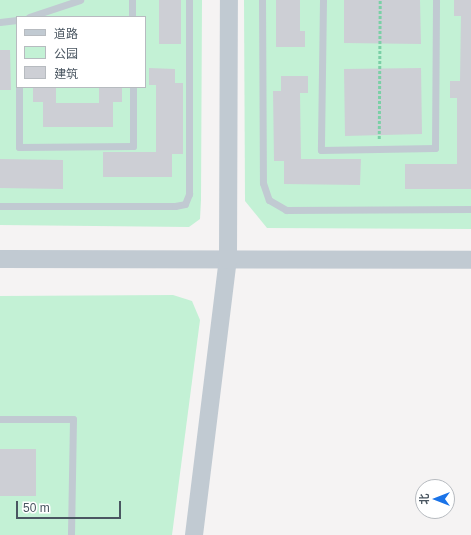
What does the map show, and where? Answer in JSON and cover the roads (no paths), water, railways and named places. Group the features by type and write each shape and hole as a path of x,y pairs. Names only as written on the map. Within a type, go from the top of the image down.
{"street":[{"path":"194,535 228,260 229,0"},
{"path":"0,259 471,260"}],"lane":[{"path":"32,16 80,0"},
{"path":"132,0 132,16"},
{"path":"0,206 175,206 185,204 189,194 188,0"},
{"path":"262,0 263,182 269,200 286,210 471,209"},
{"path":"323,0 321,150 435,148 436,0"},
{"path":"0,22 16,20"},
{"path":"19,88 19,147 133,146 133,88"},
{"path":"0,419 73,418 71,535"}]}
